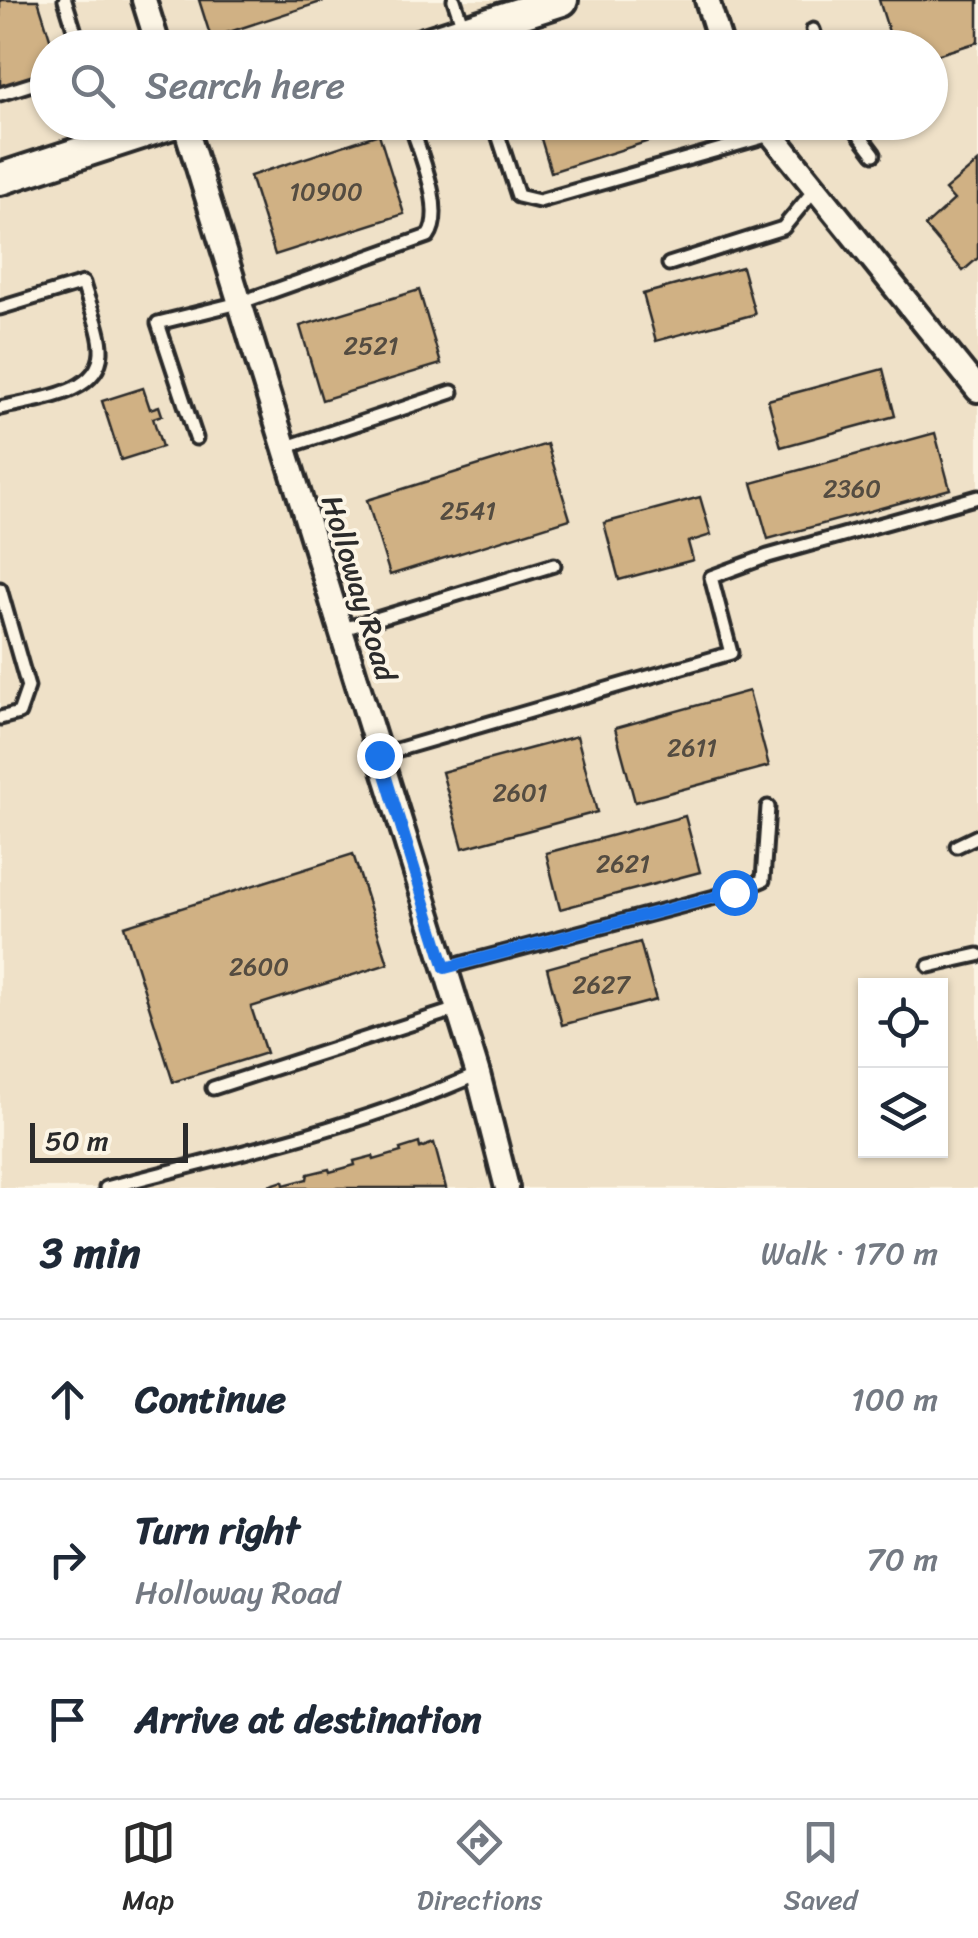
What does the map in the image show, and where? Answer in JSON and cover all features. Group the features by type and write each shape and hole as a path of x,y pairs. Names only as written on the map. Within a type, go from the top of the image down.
{"street":[{"path":"144,0 153,30"},
{"path":"489,30 562,0"},
{"path":"706,0 716,30"},
{"path":"0,179 120,140"},
{"name":"Holloway Road","path":"190,140 478,1074 507,1188"},
{"path":"776,140 978,390"}],"lane":[{"path":"65,0 74,30"},
{"path":"454,0 464,30"},
{"path":"0,94 30,84"},
{"path":"196,438 158,323 240,303 428,236 435,226 434,204 415,140"},
{"path":"500,140 518,196 539,201 729,140"},
{"path":"864,140 874,154"},
{"path":"668,264 783,228 815,189"},
{"path":"0,308 83,284 102,350 96,373 80,387 0,408"},
{"path":"284,448 452,392"},
{"path":"379,755 731,653 711,576 768,556 978,497"},
{"path":"340,630 554,565"},
{"path":"0,589 28,688 20,713 0,718"},
{"path":"445,968 734,892 762,880 768,807"},
{"path":"957,846 978,836"},
{"path":"929,966 978,956"},
{"path":"213,1088 457,1009"},
{"path":"106,1188 294,1138 440,1091 478,1074"}],"shaded area":[{"path":"0,0 978,0 978,1188 0,1188"}],"building":[{"path":"0,0 38,0 47,30 30,30 30,82 0,91"},
{"path":"199,0 324,1 235,30 208,30"},
{"path":"879,0 978,0 978,42 948,51 948,30 888,30"},
{"path":"361,140 381,140 404,214 275,255 250,176"},
{"path":"541,140 652,140 551,172"},
{"path":"978,162 978,258 963,271 925,226 954,200 945,190"},
{"path":"742,267 755,314 656,341 643,294"},
{"path":"419,290 441,364 322,400 300,326"},
{"path":"883,369 895,416 781,447 768,400"},
{"path":"143,388 150,409 159,406 162,415 153,418 162,447 121,460 102,401"},
{"path":"935,433 950,489 768,539 752,483"},
{"path":"547,444 570,519 390,575 367,500"},
{"path":"700,497 711,535 688,542 693,560 619,580 604,523"},
{"path":"749,691 769,766 635,802 615,728"},
{"path":"577,736 597,812 463,848 442,772"},
{"path":"685,816 700,872 560,909 546,853"},
{"path":"353,854 388,964 251,1007 266,1053 173,1082 124,926"},
{"path":"640,942 656,1000 562,1025 547,968"},
{"path":"419,1143 420,1148 434,1143 446,1188 262,1188 307,1179 308,1174 329,1169 330,1172 373,1156 374,1160"}],"route":[{"path":"379,755 445,968 734,892"}]}
